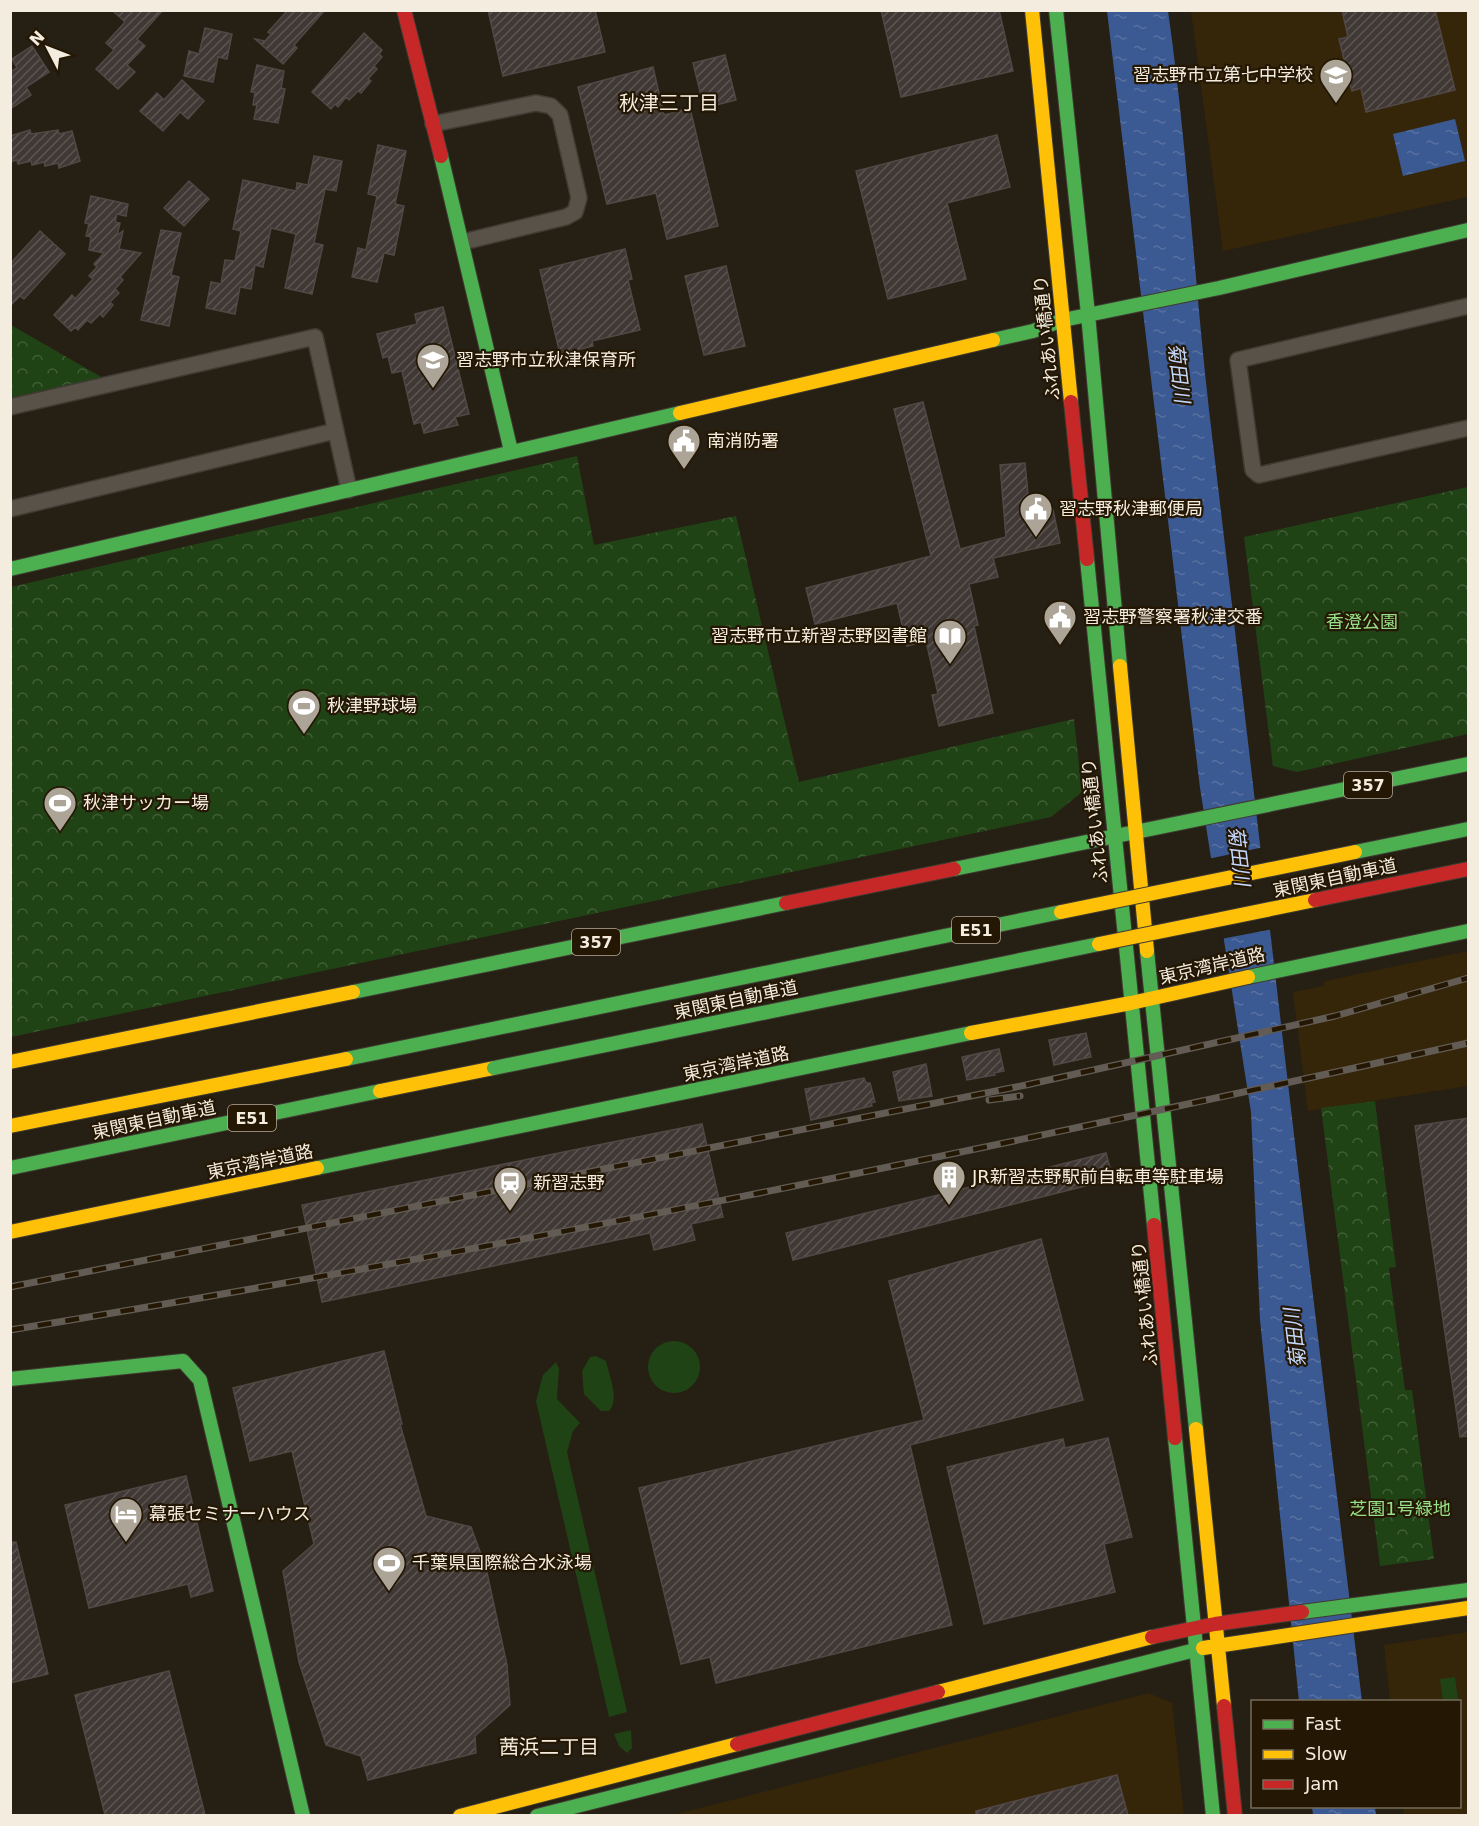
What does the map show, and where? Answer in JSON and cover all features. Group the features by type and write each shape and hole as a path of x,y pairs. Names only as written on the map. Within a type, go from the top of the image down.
{"main road":[{"path":"404,10 463,242 511,451"},
{"name":"ふれあい橋通り","path":"1032,10 1213,1815"},
{"name":"ふれあい橋通り","path":"1056,10 1088,314 1135,833 1235,1815"},
{"path":"10,569 1033,331 1088,314 1219,288 1468,231"},
{"name":"357","path":"10,1062 1468,764"},
{"name":"東関東自動車道","path":"10,1126 1468,829"},
{"name":"東関東自動車道","path":"10,1168 1468,869"},
{"name":"東京湾岸道路","path":"10,1232 945,1038 1131,1003 1313,962 1468,931"},
{"path":"10,1379 183,1361 200,1380 303,1815"},
{"path":"460,1815 1195,1628 1468,1590"},
{"path":"537,1815 1218,1644 1468,1608"}],"street":[{"path":"433,124 536,103 550,106 560,114 579,198 574,212 566,217 463,242"},
{"path":"1468,306 1238,360 1253,470 1259,476 1468,428"},
{"path":"10,407 315,337 349,490"},
{"path":"10,509 335,431"}],"shaded area":[{"name":"習志野市立第七中学校","path":"1191,11 1468,11 1468,197 1223,251"},
{"path":"1468,951 1468,1086 1308,1111 1293,992 1323,986 1325,981"},
{"path":"1468,1632 1468,1815 1404,1815 1403,1808 1461,1808 1461,1700 1390,1700 1384,1645"},
{"path":"1149,1693 1172,1703 1184,1815 669,1816"}],"green space":[{"path":"11,325 103,378 11,399"},
{"path":"577,456 594,545 736,516 799,782 1074,719 1082,792 1051,817 11,1037 11,587"},
{"name":"香澄公園","path":"1468,487 1468,734 1297,772 1273,766 1244,537"},
{"name":"芝園1号緑地","path":"1375,1101 1396,1267 1389,1268 1405,1390 1412,1390 1434,1559 1380,1566 1321,1108"},
{"path":"669,1341 679,1341 693,1348 700,1367 693,1386 679,1393 669,1393 659,1389 652,1382 648,1372 648,1362 652,1352 659,1345"},
{"path":"596,1356 606,1361 611,1380 614,1400 609,1411 601,1411 584,1394 582,1371 590,1357"},
{"path":"556,1362 559,1369 557,1399 580,1423 573,1431 567,1452 627,1712 609,1717 536,1401 543,1375"},
{"path":"1455,1677 1458,1700 1443,1700 1440,1679"},
{"path":"631,1730 632,1748 627,1753 619,1746 614,1734"}],"water":[{"name":"菊田川","path":"1107,11 1168,11 1175,61 1209,410 1362,1700 1299,1700 1260,1320 1251,1112 1200,788"},
{"path":"1455,119 1465,161 1403,176 1393,134"},
{"path":"1312,1808 1375,1808 1376,1815 1313,1815"}],"pier":[{"path":"1264,847 1273,929 1221,939 1208,859"}],"building":[{"path":"112,10 163,10 137,39 145,46 127,65 135,72 118,89 96,69 114,50 106,43 125,22"},
{"path":"288,10 325,10 294,45 297,48 283,64 255,39 265,41 271,34 268,32"},
{"path":"488,10 595,10 605,52 503,76"},
{"path":"881,10 999,10 1013,71 901,97"},
{"path":"1342,10 1435,10 1455,90 1366,112 1361,88 1352,91 1339,39 1348,37"},
{"path":"205,28 232,34 227,59 218,57 213,82 184,76 189,51 199,54"},
{"path":"364,33 382,50 379,54 382,57 374,66 377,69 368,79 371,81 361,93 358,91 349,100 346,97 338,107 335,104 331,109 312,92"},
{"path":"32,46 49,72 26,87 31,95 10,109 10,72 17,68 12,59"},
{"path":"725,55 736,100 704,108 693,63"},
{"path":"257,65 284,71 281,88 285,89 278,123 254,119 257,105 253,105 255,92 251,92"},
{"path":"653,67 664,115 690,108 718,226 667,239 656,193 607,204 578,87"},
{"path":"182,80 204,101 188,119 180,112 163,131 140,111 157,93 164,100"},
{"path":"30,130 31,134 58,130 59,134 72,131 80,161 59,168 58,163 45,166 44,162 32,165 31,161 18,164 17,160 10,162 10,136"},
{"path":"997,135 1010,187 947,203 966,279 888,299 856,171"},
{"path":"378,145 406,151 395,204 404,206 394,255 384,253 377,282 352,277 358,248 366,250 377,196 368,194"},
{"path":"314,156 342,161 336,191 325,189 314,243 323,245 312,294 285,288 296,234 271,228 263,267 255,265 251,289 240,287 235,314 206,308 211,282 221,284 225,260 235,261 241,231 233,229 243,180 296,191 297,183 308,185"},
{"path":"189,181 209,199 184,226 164,208"},
{"path":"91,196 128,204 126,216 117,214 115,222 120,223 117,235 123,231 119,249 141,253 120,277 123,280 115,289 119,293 110,302 113,305 103,317 100,314 91,323 87,320 78,330 75,327 71,331 54,315 72,295 75,299 93,279 89,276 97,267 94,264 104,253 89,250 91,237 86,236 89,224 85,223"},
{"path":"161,230 181,233 171,275 179,277 169,326 141,320"},
{"path":"40,231 65,254 24,299 20,296 10,306 10,264"},
{"path":"625,249 632,279 628,280 640,330 592,341 593,346 560,354 540,270"},
{"path":"726,266 745,346 704,355 685,276"},
{"path":"443,307 469,414 455,417 458,425 424,433 421,422 414,424 402,371 392,373 388,356 383,358 377,334 417,324 415,314"},
{"path":"923,402 960,549 1006,537 1000,465 1025,463 1030,515 1053,510 1060,543 993,558 998,577 969,584 978,625 974,626 993,713 939,726 932,695 938,694 926,641 907,646 897,603 815,624 806,588 931,556 894,409"},
{"path":"1086,1033 1091,1057 1054,1065 1049,1040"},
{"path":"999,1049 1004,1071 967,1080 962,1057"},
{"path":"926,1064 932,1096 899,1101 893,1072"},
{"path":"864,1078 866,1083 870,1083 875,1102 871,1103 872,1106 811,1120 805,1089"},
{"path":"1468,1118 1468,1436 1460,1437 1415,1126"},
{"name":"新習志野","path":"702,1124 723,1217 691,1224 695,1240 654,1250 650,1233 322,1302 302,1205"},
{"name":"JR新習志野駅前自転車等駐車場","path":"1106,1153 1113,1179 793,1260 786,1233"},
{"path":"1041,1239 1083,1400 910,1445 952,1625 716,1683 710,1657 681,1664 639,1488 924,1420 889,1281"},
{"name":"千葉県国際総合水泳場","path":"384,1351 402,1424 400,1424 426,1516 471,1527 486,1568 507,1665 510,1705 475,1736 476,1753 368,1780 361,1756 326,1745 299,1662 283,1571 314,1544 292,1451 250,1461 233,1388"},
{"path":"1108,1438 1132,1537 1104,1544 1115,1592 984,1624 947,1467 1063,1439 1065,1448"},
{"path":"186,1476 213,1591 191,1597 188,1584 89,1608 65,1505"},
{"path":"10,1542 16,1542 48,1674 10,1683"},
{"path":"169,1671 205,1815 105,1815 75,1695"},
{"path":"1117,1775 1128,1815 976,1815 976,1811"}],"railway":[{"path":"10,1287 1026,1085 1335,1016 1468,978"},
{"path":"10,1330 376,1266 741,1197 1105,1122 1468,1043"},
{"path":"989,1100 1020,1096"}],"traffic: fast":[{"path":"1056,10 1088,314 1120,666"},
{"path":"441,156 511,451"},
{"path":"993,340 1033,331 1063,320 1219,288 1468,230"},
{"path":"10,569 680,413"},
{"path":"1087,559 1154,1225"},
{"path":"954,869 1468,764"},
{"path":"1355,852 1468,829"},
{"path":"353,992 786,903"},
{"path":"483,1031 1061,912"},
{"path":"1248,977 1468,931"},
{"path":"494,1068 1099,944"},
{"path":"1147,951 1196,1429"},
{"path":"346,1059 483,1031"},
{"path":"317,1168 971,1033"},
{"path":"10,1168 380,1091"},
{"path":"10,1379 183,1361 200,1380 303,1816"},
{"path":"1175,1438 1213,1816"},
{"path":"1302,1612 1468,1590"},
{"path":"537,1816 1203,1648"}],"traffic: slow":[{"path":"1032,10 1071,402"},
{"path":"680,413 993,340"},
{"path":"1120,666 1147,951"},
{"path":"1061,912 1355,852"},
{"path":"1099,944 1315,900"},
{"path":"971,1033 1131,1003 1248,977"},
{"path":"10,1062 353,992"},
{"path":"10,1126 346,1059"},
{"path":"380,1091 494,1068"},
{"path":"10,1232 317,1168"},
{"path":"1196,1429 1224,1706"},
{"path":"1203,1648 1468,1608"},
{"path":"938,1692 1152,1637"},
{"path":"460,1816 737,1744"}],"traffic: jam":[{"path":"404,10 441,156"},
{"path":"1071,402 1087,559"},
{"path":"786,903 954,869"},
{"path":"1315,900 1468,869"},
{"path":"1154,1225 1175,1438"},
{"path":"1152,1637 1215,1624 1302,1612"},
{"path":"737,1744 938,1692"},
{"path":"1224,1706 1235,1816"}],"place":[{"name":"習志野市立第七中学校","path":"1336,104"},
{"name":"習志野市立秋津保育所","path":"433,389"},
{"name":"南消防署","path":"684,470"},
{"name":"習志野秋津郵便局","path":"1036,538"},
{"name":"習志野警察署秋津交番","path":"1060,646"},
{"name":"習志野市立新習志野図書館","path":"950,665"},
{"name":"秋津野球場","path":"304,735"},
{"name":"秋津サッカー場","path":"60,832"},
{"name":"JR新習志野駅前自転車等駐車場","path":"949,1206"},
{"name":"新習志野","path":"510,1212"},
{"name":"幕張セミナーハウス","path":"126,1543"},
{"name":"千葉県国際総合水泳場","path":"389,1592"}],"district":[{"name":"秋津三丁目","path":"669,103"},
{"name":"茜浜二丁目","path":"549,1747"}]}
